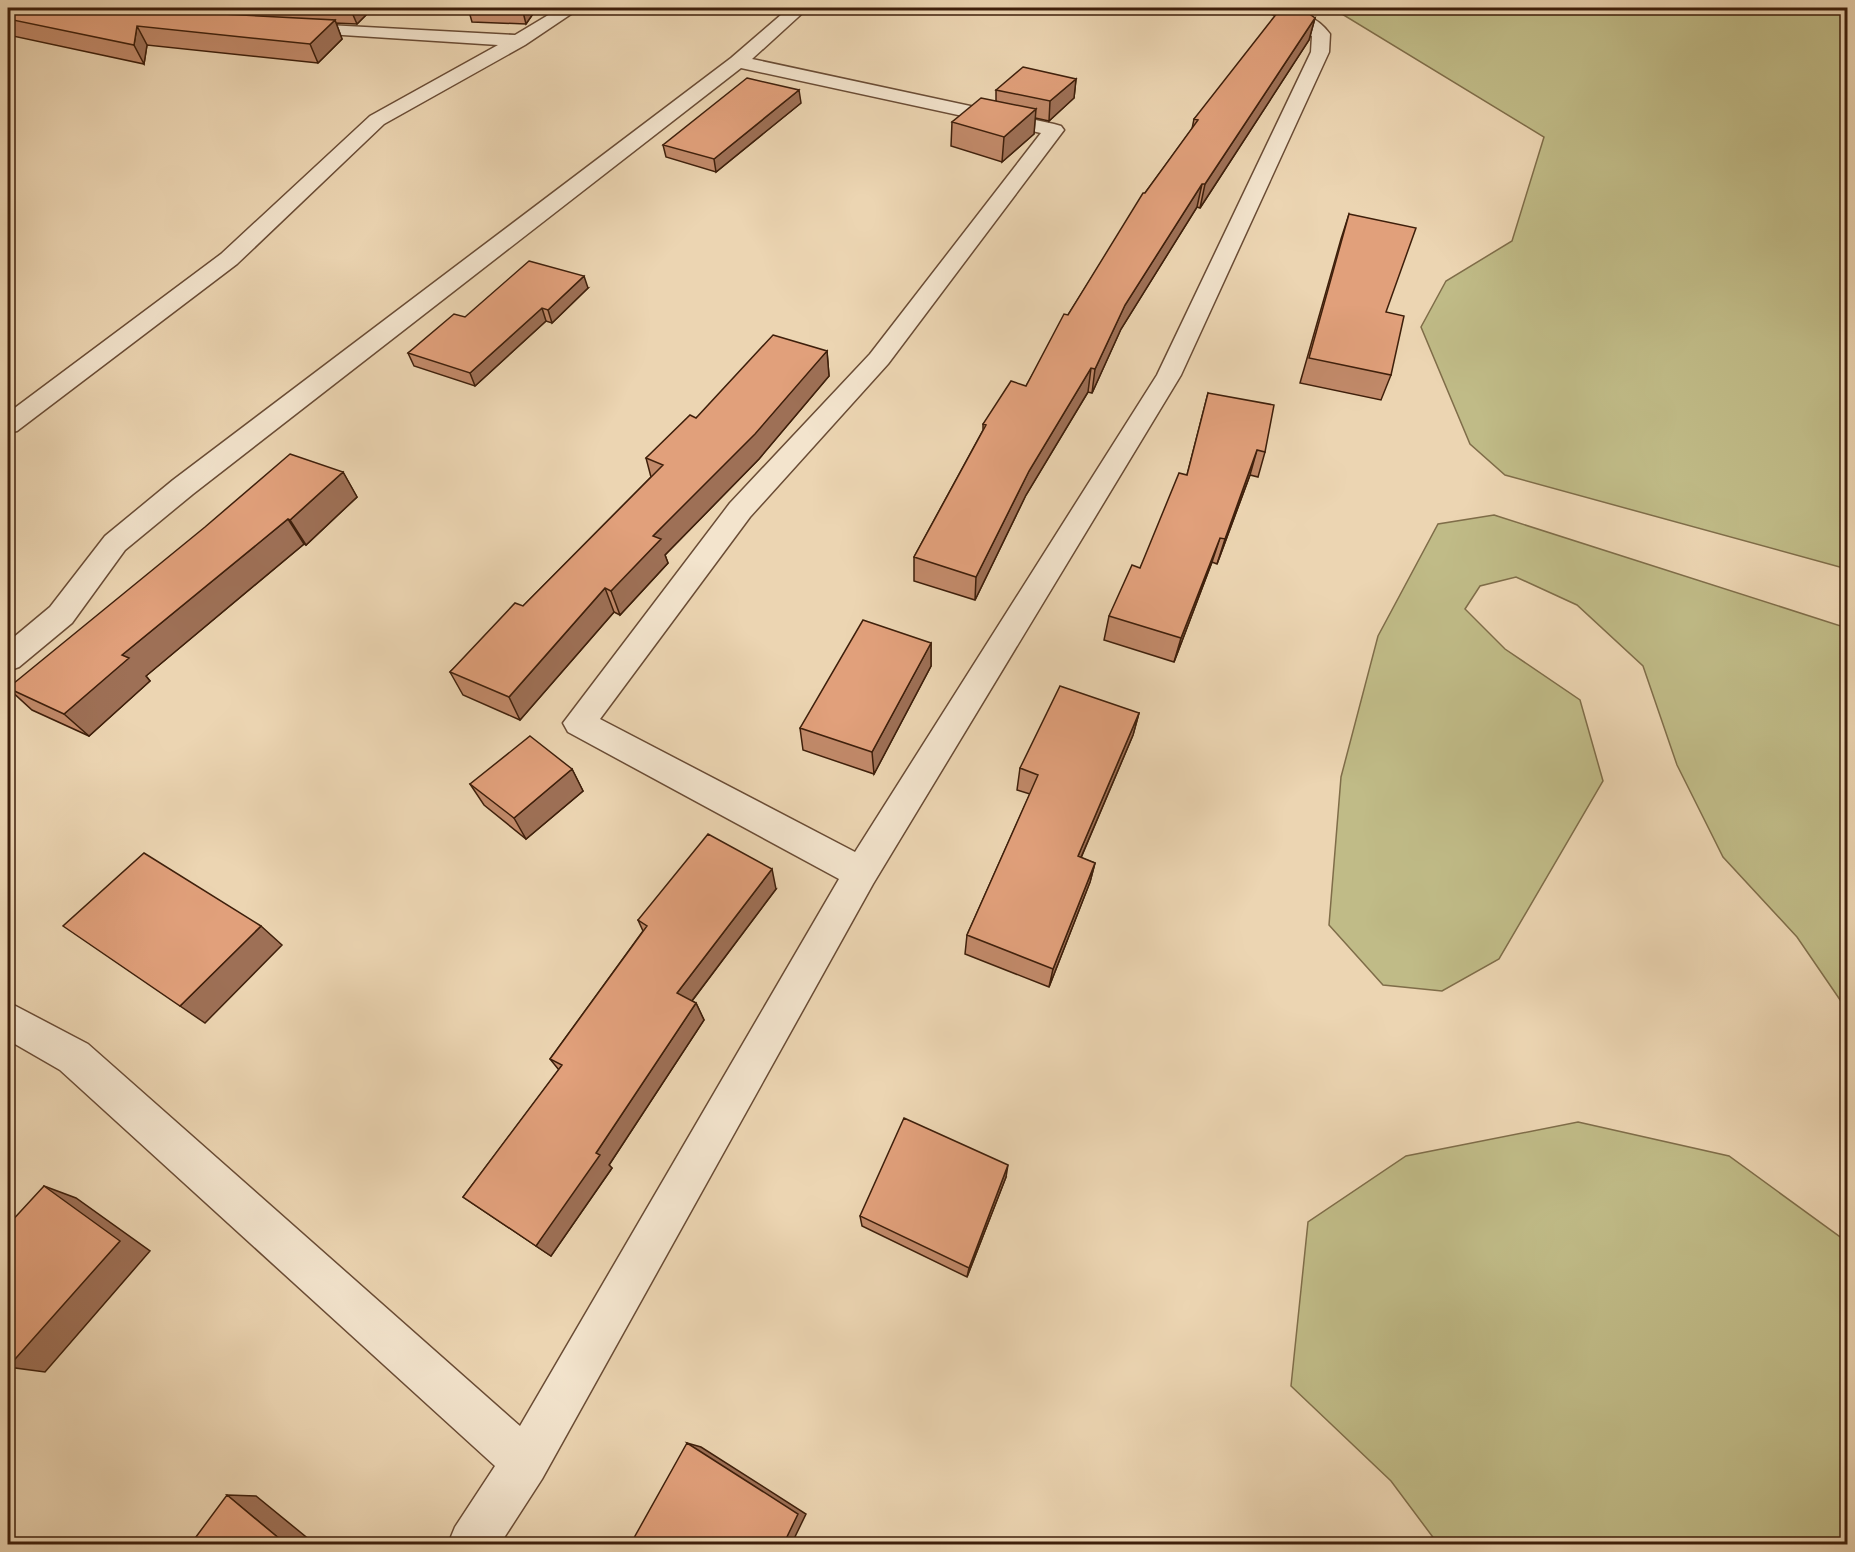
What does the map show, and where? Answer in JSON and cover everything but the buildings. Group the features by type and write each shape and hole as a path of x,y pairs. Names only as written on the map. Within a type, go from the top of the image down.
{"street":[{"path":"8,425 229,259 377,120 519,41 571,8"},
{"path":"8,659 61,615 115,543 175,494 738,62 799,8"},
{"path":"472,1545 525,1462 861,873 1169,375 1320,52 1321,34 1304,21 1274,8"},
{"path":"271,26 519,41"},
{"path":"738,62 1054,130 879,359 740,510 579,723 861,873"},
{"path":"8,1020 74,1057 525,1462"}],"shaded area":[{"path":"1332,8 1847,8 1847,569 1505,475 1470,444 1421,327 1446,281 1512,241 1544,137"},
{"path":"1494,515 1847,628 1847,1010 1797,937 1723,857 1677,765 1643,666 1577,605 1516,577 1480,586 1465,609 1505,649 1580,700 1603,781 1499,959 1442,991 1383,985 1329,925 1341,777 1378,636 1438,524"},
{"path":"1578,1122 1729,1156 1847,1242 1847,1544 1438,1544 1391,1481 1291,1386 1308,1222 1406,1156"}]}
